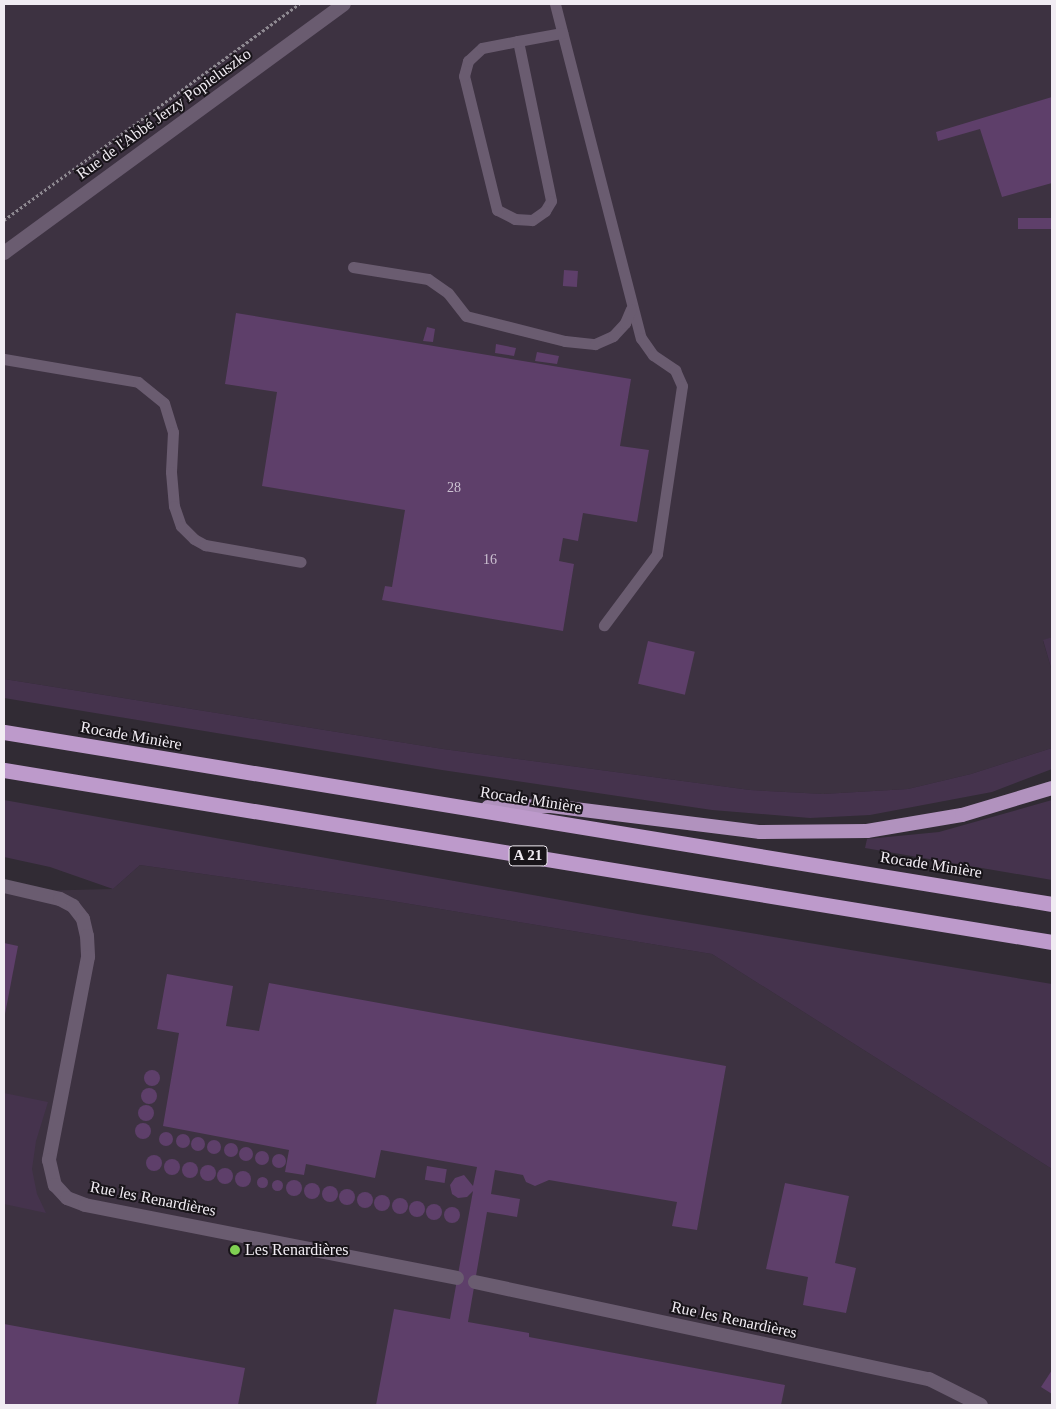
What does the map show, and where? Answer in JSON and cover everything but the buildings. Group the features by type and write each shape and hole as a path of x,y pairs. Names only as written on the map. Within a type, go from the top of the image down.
{"highway":[{"name":"Rocade Minière","path":"4,732 1052,904"},
{"name":"A 21","path":"4,770 1052,942"},
{"path":"467,808 551,806 760,832 867,831 962,815 1052,788"}],"street":[{"name":"Rue de l'Abbé Jerzy Popieluszko","path":"4,253 344,4"},
{"name":"Rue les Renardières","path":"4,886 60,898 73,906 83,919 87,936 88,957 49,1160 55,1185 67,1198 84,1205 457,1278"},
{"name":"Rue les Renardières","path":"475,1282 928,1379 981,1405"}],"lane":[{"path":"555,4 631,308 641,338 653,355 675,370 682,386 658,554 604,625"},
{"path":"518,41 551,201 545,211 532,220 515,219 497,210 464,76 468,61 482,48 518,41 562,33"},
{"path":"353,267 428,279 448,293 466,316 565,341 595,344 613,336 625,322 631,308"},
{"path":"4,359 138,382 164,403 173,432 170,472 174,506 182,526 194,539 206,545 301,562"}],"path":[{"path":"4,220 299,4"}],"shaded area":[{"path":"4,4 1052,4 1052,637 1043,641 1052,671 1052,748 971,774 908,789 823,794 750,790 443,749 4,679"},
{"path":"1052,637 1052,671 1043,640"},
{"path":"4,679 443,749 750,790 823,794 908,789 971,774 1052,748 1052,769 992,792 870,815 810,818 712,810 442,770 4,698"},
{"path":"4,800 638,914 1052,984 1052,1169 712,954 386,900 140,865 113,889 50,867 4,857"},
{"path":"1052,800 1052,880 865,848 867,839 939,832"},
{"path":"140,865 386,900 712,954 1052,1169 1052,1405 4,1405 4,886 32,891 113,889"},
{"path":"4,1093 48,1102 36,1141 32,1169 37,1194 46,1213 4,1204"}],"place":[{"name":"Les Renardières","path":"235,1250"}]}
